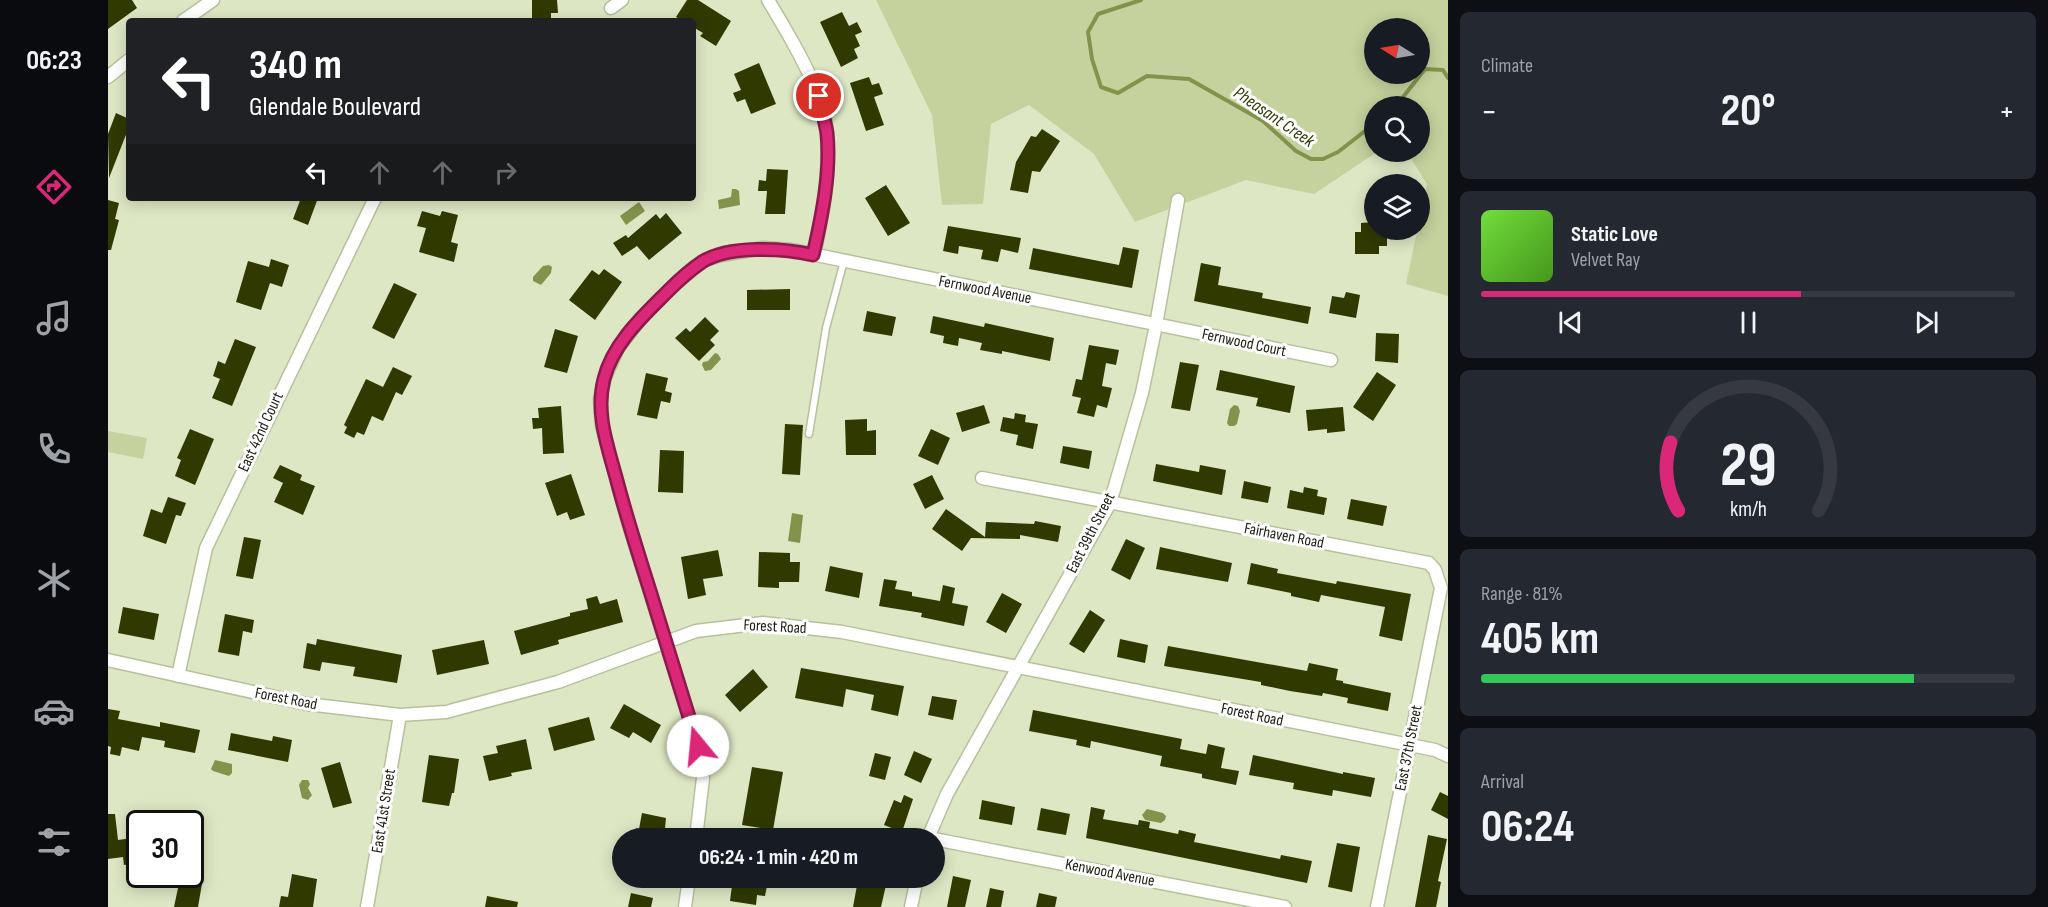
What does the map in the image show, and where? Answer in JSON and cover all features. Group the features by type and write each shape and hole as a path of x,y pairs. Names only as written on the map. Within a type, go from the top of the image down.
{"street":[{"path":"187,18 213,0"},
{"path":"611,9 622,0"},
{"path":"768,0 819,96 827,134 824,210 813,255"},
{"path":"108,77 126,62"},
{"name":"East 39th Street","path":"935,828 947,794 1110,503 1142,393 1178,200"},
{"name":"East 42nd Court","path":"178,676 207,548 374,201"},
{"name":"Fernwood Avenue","path":"697,828 703,778 698,746 629,525 602,426 600,399 605,377 618,348 641,318 674,285 703,261 721,255 764,248 792,250 1156,325"},
{"name":"Fernwood Court","path":"1156,325 1331,360"},
{"path":"982,478 1110,503"},
{"name":"Fairhaven Road","path":"1110,503 1429,563 1435,570 1441,589"},
{"name":"East 37th Street","path":"1377,907 1441,589"},
{"name":"Forest Road","path":"108,660 307,704 400,715 446,712 547,685 696,631 763,623 842,632 1435,750 1448,756"},
{"name":"East 41st Street","path":"367,907 400,715"},
{"name":"Kenwood Avenue","path":"945,841 1285,907"},
{"path":"685,907 688,888"},
{"path":"911,907 915,888"}],"lane":[{"path":"808,434 826,328 844,261"}],"shaded area":[{"path":"876,0 1448,0 1448,296 1406,284 1415,240 1430,240 1430,174 1421,174 1413,162 1430,162 1430,96 1364,96 1364,161 1314,194 1246,180 1135,222 1094,154 1029,105 991,124 983,204 942,205 932,115"},
{"path":"732,189 739,191 740,205 719,209 718,200 731,197"},
{"path":"639,202 645,211 626,225 620,216"},
{"path":"543,266 552,267 551,273 541,285 533,281 533,277"},
{"path":"715,353 721,359 711,370 705,371 703,362 708,361"},
{"path":"1234,405 1238,406 1240,411 1237,424 1229,426 1227,423 1230,409"},
{"path":"108,431 147,438 143,459 108,452"},
{"path":"792,513 803,515 800,543 788,541"},
{"path":"215,760 232,764 232,773 229,776 213,771 211,769"},
{"path":"302,780 308,780 310,784 308,788 312,795 308,800 302,798 299,785"},
{"path":"1147,809 1163,813 1166,816 1165,820 1161,823 1145,820 1142,815"}],"building":[{"path":"108,0 132,0 137,8 108,29"},
{"path":"532,0 557,0 558,13 551,13 551,18 532,18"},
{"path":"687,0 698,0 731,21 716,46 700,36 703,33 696,29 696,18 676,17"},
{"path":"842,12 849,26 857,22 862,32 855,35 860,46 854,49 858,58 841,67 820,22"},
{"path":"759,63 776,104 751,114 745,99 737,102 733,93 741,90 734,74"},
{"path":"869,77 872,85 879,83 883,94 874,97 884,125 866,131 850,83"},
{"path":"116,113 126,118 126,135 109,178 108,134"},
{"path":"1042,129 1060,141 1040,172 1032,171 1028,193 1010,190 1016,162 1031,136 1036,137"},
{"path":"767,169 788,170 785,214 765,214 767,191 758,191 759,180 766,181"},
{"path":"886,185 910,223 888,236 865,198"},
{"path":"108,200 119,203 115,219 119,220 111,250 108,250"},
{"path":"300,201 317,201 308,225 293,219"},
{"path":"422,211 440,216 442,211 458,215 451,242 458,244 454,262 419,252 426,228 417,226"},
{"path":"666,213 682,233 649,260 637,246 622,256 613,243 626,235 628,238 656,214 660,219"},
{"path":"1361,223 1364,223 1364,240 1387,240 1387,246 1379,246 1379,254 1355,254 1355,232 1361,232"},
{"path":"948,226 1021,238 1018,253 1001,249 998,262 981,259 983,250 959,246 958,254 943,251"},
{"path":"1123,247 1139,250 1132,288 1029,269 1033,248 1119,265"},
{"path":"271,259 289,265 282,287 270,283 261,310 236,302 248,261 269,267"},
{"path":"1201,263 1221,267 1218,285 1263,293 1262,298 1311,307 1308,324 1194,301"},
{"path":"604,269 622,282 595,320 569,300 592,270 599,275"},
{"path":"394,283 417,294 394,339 372,328"},
{"path":"790,289 790,310 747,310 747,290"},
{"path":"1346,292 1360,295 1356,318 1329,313 1332,296 1344,298"},
{"path":"867,311 896,317 892,336 863,331"},
{"path":"933,316 984,327 985,323 1054,338 1050,361 1002,351 1002,354 980,350 982,343 959,338 958,346 943,343 944,336 930,333"},
{"path":"705,317 719,331 710,340 715,345 699,361 675,338 686,328 690,332"},
{"path":"555,329 578,336 567,373 544,367"},
{"path":"1376,333 1399,334 1398,363 1375,361"},
{"path":"235,339 256,347 232,406 212,398 220,379 213,376 218,361 225,364"},
{"path":"1089,345 1119,350 1116,365 1106,363 1102,386 1112,388 1107,408 1097,405 1094,417 1077,413 1081,398 1072,396 1076,379 1082,380"},
{"path":"1180,362 1199,365 1190,411 1171,408"},
{"path":"393,367 412,376 402,395 396,392 383,421 372,416 364,435 357,432 354,438 344,433 347,427 344,425 366,379 383,387"},
{"path":"1220,370 1295,386 1290,413 1256,406 1258,398 1216,390"},
{"path":"1377,372 1396,385 1373,421 1353,407"},
{"path":"646,373 668,378 665,391 672,393 670,403 661,401 657,419 637,415"},
{"path":"984,405 990,423 962,432 956,413"},
{"path":"561,406 564,453 543,454 542,428 533,429 532,418 539,418 538,408"},
{"path":"1343,407 1345,431 1327,433 1327,429 1308,431 1306,410"},
{"path":"1015,413 1026,415 1025,422 1038,424 1033,449 1016,445 1018,435 1000,431 1003,417 1014,419"},
{"path":"867,419 867,431 876,430 876,455 846,455 845,420"},
{"path":"785,424 803,425 800,475 782,474"},
{"path":"190,429 214,439 195,485 175,476 181,460 177,458"},
{"path":"931,429 950,438 938,465 918,456"},
{"path":"1063,446 1092,451 1089,469 1060,463"},
{"path":"660,450 684,451 683,493 658,492"},
{"path":"1156,464 1199,472 1200,465 1226,470 1222,495 1153,481"},
{"path":"280,465 302,475 300,480 315,486 303,515 274,502 283,483 273,478"},
{"path":"571,474 585,515 570,520 567,512 557,516 545,483"},
{"path":"932,475 944,499 925,509 913,484"},
{"path":"1244,481 1271,487 1268,503 1241,498"},
{"path":"1304,487 1318,490 1317,496 1327,498 1324,515 1287,508 1290,490 1303,493"},
{"path":"168,497 186,503 181,516 176,515 166,544 143,536 151,509 162,513"},
{"path":"1351,499 1387,506 1383,526 1347,519"},
{"path":"946,509 985,537 986,522 1034,524 1035,521 1061,526 1058,542 1020,535 1020,539 971,538 962,551 932,529"},
{"path":"244,537 261,540 253,579 236,576"},
{"path":"1126,539 1145,548 1130,580 1111,570"},
{"path":"1160,547 1232,563 1228,582 1156,569"},
{"path":"718,550 723,576 703,579 706,595 688,599 681,557"},
{"path":"759,552 790,553 790,562 800,562 799,582 779,582 779,588 758,587"},
{"path":"1251,563 1278,569 1277,573 1411,594 1402,641 1379,636 1385,607 1321,595 1319,602 1291,596 1291,593 1247,584"},
{"path":"830,566 863,573 859,598 825,591"},
{"path":"884,579 897,581 895,589 912,592 912,596 940,601 943,585 955,588 952,603 968,606 964,626 921,617 922,613 879,606"},
{"path":"1002,593 1022,604 1006,633 986,622"},
{"path":"597,596 600,604 617,599 623,622 558,640 559,644 521,655 514,631 588,609 586,599"},
{"path":"123,607 159,614 154,640 118,633"},
{"path":"1090,610 1105,620 1084,653 1069,644"},
{"path":"225,614 254,620 252,633 243,631 239,656 218,652"},
{"path":"317,639 402,655 397,683 353,676 355,667 322,662 320,671 303,668 307,643 316,645"},
{"path":"1120,639 1148,645 1145,663 1117,657"},
{"path":"484,640 489,664 437,675 432,650"},
{"path":"1168,646 1307,671 1309,663 1338,669 1336,680 1391,693 1388,711 1347,703 1348,698 1323,693 1322,696 1290,691 1261,685 1261,682 1164,666"},
{"path":"801,668 904,686 898,716 871,710 874,695 846,689 843,707 795,698"},
{"path":"753,669 768,687 740,712 725,695"},
{"path":"932,696 957,700 953,720 928,715"},
{"path":"624,704 661,725 651,743 633,732 629,738 610,728"},
{"path":"108,709 120,711 118,719 160,727 160,722 200,730 195,753 164,747 165,741 142,737 139,751 122,747 120,756 110,754"},
{"path":"1033,710 1182,739 1180,749 1206,754 1208,744 1225,748 1221,768 1239,771 1236,785 1202,778 1202,774 1160,766 1162,756 1091,741 1090,748 1076,745 1077,740 1029,731"},
{"path":"589,717 595,740 554,751 548,728"},
{"path":"231,733 272,741 273,736 292,740 288,762 228,750"},
{"path":"526,739 532,769 489,781 483,756 498,753 496,746"},
{"path":"914,751 932,759 921,783 904,775"},
{"path":"875,753 891,757 885,780 869,776"},
{"path":"429,755 459,759 454,793 452,793 449,806 422,802"},
{"path":"1253,755 1343,774 1343,772 1375,778 1371,797 1333,790 1332,796 1293,789 1294,783 1249,775"},
{"path":"340,762 352,803 333,808 321,768"},
{"path":"752,767 783,772 773,828 742,825"},
{"path":"1440,792 1448,796 1448,819 1431,810"},
{"path":"904,795 913,799 903,828 884,825 894,800 901,803"},
{"path":"982,800 1015,807 1012,825 979,819"},
{"path":"1091,807 1105,810 1103,819 1138,825 1139,820 1150,822 1149,828 1178,834 1179,830 1196,834 1194,842 1280,859 1281,855 1312,861 1307,883 1086,838"},
{"path":"1041,808 1070,814 1066,835 1037,830"},
{"path":"642,813 666,818 665,828 639,828"},
{"path":"108,814 115,814 118,840 126,839 126,865 124,865 123,857 108,859"},
{"path":"1428,835 1447,839 1438,881 1441,882 1436,907 1415,907"},
{"path":"1337,843 1360,847 1352,892 1328,887"},
{"path":"292,874 317,879 313,907 279,907 281,896 288,897"},
{"path":"953,876 971,880 965,907 947,907"},
{"path":"178,888 201,888 198,907 174,907"},
{"path":"732,888 767,888 765,896 757,895 756,905 730,901"},
{"path":"857,888 885,888 881,907 853,907"},
{"path":"990,888 1004,891 1001,907 986,907"},
{"path":"631,893 653,898 651,907 628,907"},
{"path":"1039,893 1057,897 1055,907 1036,907"},
{"path":"487,896 518,902 517,907 485,907"}],"waterway":[{"name":"Pheasant Creek","path":"1141,0 1098,14 1088,32 1092,59 1101,87 1118,93 1147,76 1189,79 1263,121 1296,151 1311,159 1323,159 1338,152 1364,132"},
{"name":"Pheasant Creek","path":"1404,96 1425,69 1443,70 1448,78"}],"route":[{"path":"698,746 629,525 602,426 600,399 605,377 618,348 641,318 674,285 703,261 721,255 764,248 792,250 813,255 824,210 826,164 827,134 819,96"}]}
